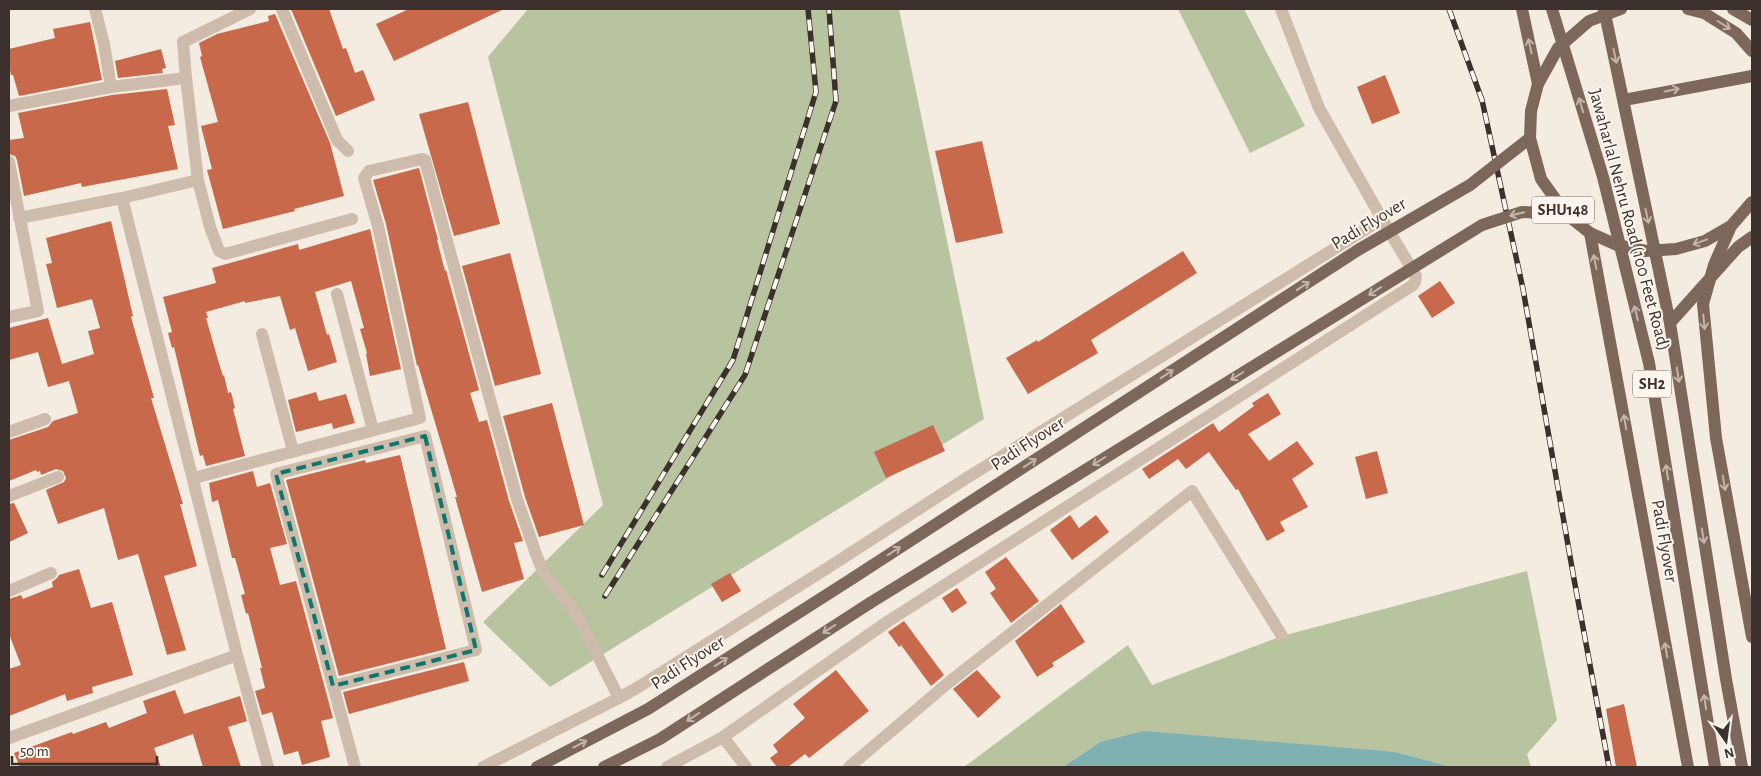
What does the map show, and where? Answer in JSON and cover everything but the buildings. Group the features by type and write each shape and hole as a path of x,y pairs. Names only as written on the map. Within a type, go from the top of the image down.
{"main road":[{"path":"1522,9 1538,84"},
{"name":"Jawaharlal Nehru Road (100 Feet Road)","path":"1552,9 1603,178 1649,363 1716,767"},
{"name":"Jawaharlal Nehru Road (100 Feet Road)","path":"1604,9 1670,323 1726,679 1742,767"},
{"name":"SHU148","path":"1621,9 1589,22 1558,48 1538,84 1531,110 1530,138 1541,180 1566,214 1590,233 1617,246 1646,251 1676,250 1705,241 1731,226 1752,202"},
{"path":"1688,9 1704,13 1736,32 1752,51"},
{"path":"1733,9 1752,20"},
{"path":"1624,100 1752,76"},
{"name":"Padi Flyover","path":"537,767 648,709 1358,250 1470,185 1530,138"},
{"path":"604,767 660,739 870,602 1482,225 1522,212 1566,214"},
{"path":"1731,226 1714,265 1703,304 1716,438 1752,637"},
{"name":"Padi Flyover","path":"1590,233 1688,767"},
{"path":"1670,323 1738,247 1752,237"}],"street":[{"path":"95,9 104,44 111,87"},
{"path":"250,9 183,42 198,180 210,227 219,251 225,254 352,219"},
{"path":"282,9 337,140 348,151"},
{"path":"667,767 723,736 887,622 1415,282 1416,276 1319,108 1281,9"},
{"path":"9,106 111,87 186,78"},
{"path":"194,478 420,418 378,226 364,178 369,171 422,159 426,163 517,499 536,554 544,574 575,611 619,698"},
{"path":"9,162 38,311 9,317"},
{"path":"19,218 122,198 198,180"},
{"path":"122,198 268,767"},
{"path":"483,767 619,698 829,568 964,479 1382,219"},
{"path":"337,294 373,430"},
{"path":"262,334 293,451"},
{"path":"9,432 45,419"},
{"path":"333,686 476,650 425,436 276,474 333,686 355,767"},
{"path":"9,496 58,477"},
{"path":"849,767 948,683 1192,490 1282,636"},
{"path":"9,591 51,573"},
{"path":"9,738 238,655"},
{"path":"723,736 746,767"}],"highlighted area":[{"path":"425,436 476,650 333,686 276,474"}],"green space":[{"path":"528,9 899,9 984,419 550,687 483,622 603,505 488,57"},
{"path":"1178,9 1244,9 1305,126 1250,153"},
{"path":"1527,571 1557,720 1527,754 1531,767 1452,767 1396,752 1100,742 1063,767 964,767 1128,645 1152,685 1282,636"}],"water":[{"path":"1144,731 1396,752 1452,767 1063,767 1100,742"}],"railway":[{"path":"602,575 733,360 816,92 808,9"},
{"path":"605,596 745,375 836,101 829,9"},
{"path":"1449,9 1482,100 1523,289 1609,767"}]}
